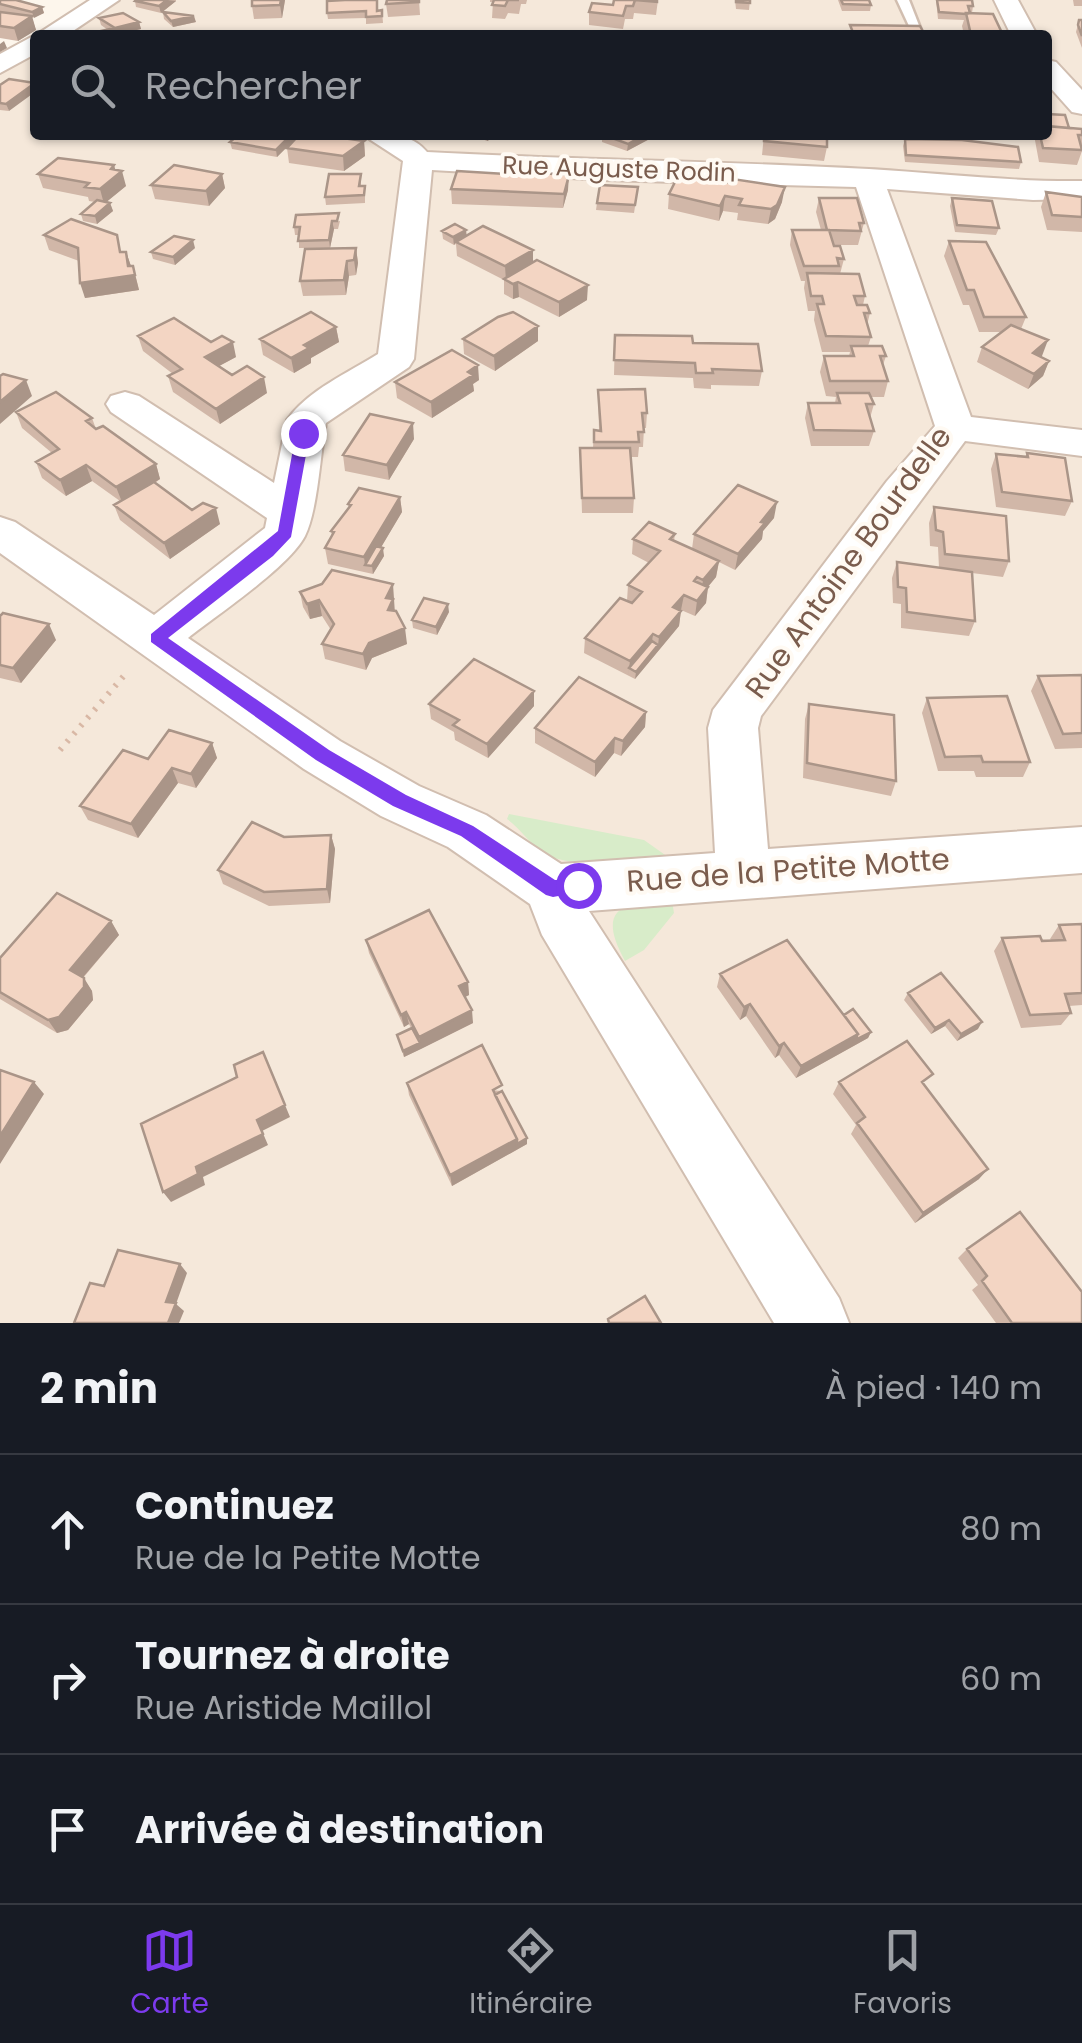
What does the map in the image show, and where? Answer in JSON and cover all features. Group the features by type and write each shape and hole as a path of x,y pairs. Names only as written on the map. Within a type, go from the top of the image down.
{"street":[{"path":"57,30 107,0"},
{"path":"1006,0 1021,30"},
{"path":"0,66 30,47"},
{"path":"0,66 30,72"},
{"path":"1052,73 1082,106"},
{"name":"Rue Auguste Rodin","path":"389,140 409,149 418,160 622,172 868,178"},
{"path":"157,638 286,533 307,420 318,408 396,359 418,160"},
{"path":"868,178 1082,190"},
{"name":"Rue Antoine Bourdelle","path":"743,873 733,728 738,710 902,491 955,427 868,178"},
{"path":"125,404 291,514"},
{"path":"955,427 1082,444"},
{"path":"0,532 322,755 400,800 467,831 553,889 562,917 814,1323"},
{"name":"Rue de la Petite Motte","path":"553,889 1082,850"}],"lane":[{"path":"903,0 914,25"}],"path":[{"path":"60,750 157,638"}],"shaded area":[{"path":"95,0 1082,0 1082,1323 0,1323 0,57 30,39 30,140 1052,140 1052,30 44,30"}],"green space":[{"path":"509,814 644,840 668,857 603,863 554,858 537,848 507,819"},
{"path":"671,895 674,913 644,950 625,961 616,943 614,918 628,905"}],"building":[{"path":"0,0 42,7 32,12 0,4"},
{"path":"136,0 167,0 159,6"},
{"path":"252,0 281,0 280,5 252,6"},
{"path":"377,0 377,11 382,10 382,16 366,17 366,11 327,13 327,1"},
{"path":"387,0 419,0 419,2 386,4"},
{"path":"494,0 508,0 505,6 492,5"},
{"path":"614,0 635,0 633,6 626,6 623,16 589,12 592,3 613,5"},
{"path":"841,0 869,0 871,5 843,4"},
{"path":"937,0 972,0 973,6 968,6 970,13 966,14 939,12"},
{"path":"0,12 32,16 14,28 0,26"},
{"path":"163,12 194,16 171,21"},
{"path":"123,13 139,22 115,28 99,18"},
{"path":"966,13 993,14 1001,30 970,30"},
{"path":"850,25 920,26 922,30 852,30"},
{"path":"9,79 30,82 30,87 6,104 0,103 0,85"},
{"path":"1052,114 1065,115 1069,128 1052,126"},
{"path":"1052,126 1082,129 1082,135 1078,135 1082,150 1043,148 1041,140 1052,140"},
{"path":"232,140 286,140 276,150 230,142"},
{"path":"294,140 364,141 343,156 287,148"},
{"path":"827,140 827,147 764,141"},
{"path":"905,140 962,140 1018,147 1021,162 906,155"},
{"path":"58,158 114,165 111,169 122,171 100,189 85,187 89,183 38,174"},
{"path":"174,165 222,174 206,191 151,185"},
{"path":"457,171 569,175 564,194 451,189"},
{"path":"329,174 361,174 359,186 365,186 364,195 325,197"},
{"path":"678,176 785,187 771,209 739,205 742,199 725,196 720,206 669,194"},
{"path":"600,185 638,187 635,205 597,203"},
{"path":"1046,192 1082,197 1082,217 1052,215"},
{"path":"819,198 857,198 864,223 859,223 861,231 827,230"},
{"path":"952,198 992,201 999,228 957,225"},
{"path":"97,200 110,203 95,216 81,214"},
{"path":"339,213 337,221 332,221 329,240 298,241 300,227 294,227 296,215"},
{"path":"71,219 117,235 120,252 126,252 128,266 133,266 135,275 80,283 78,248 44,235"},
{"path":"455,224 466,230 453,237 442,231"},
{"path":"483,226 533,250 505,266 456,242"},
{"path":"792,230 829,230 844,259 837,258 839,266 804,266"},
{"path":"174,236 193,240 173,257 151,252"},
{"path":"949,241 986,242 1026,317 984,317 974,290 967,290"},
{"path":"356,248 354,260 347,261 344,280 300,281 305,249"},
{"path":"537,260 588,285 559,302 504,279"},
{"path":"807,273 859,274 865,296 854,296 857,305 867,305 870,313 864,313 871,337 826,336 817,304 824,304 822,296 811,296"},
{"path":"311,312 336,327 304,345 309,348 291,358 260,339"},
{"path":"513,312 538,326 494,356 463,339 498,317"},
{"path":"174,318 211,342 222,336 233,342 205,357 232,375 247,366 264,377 216,409 168,376 182,369 138,336"},
{"path":"1011,325 1048,340 1033,353 1049,361 1034,374 982,347"},
{"path":"615,335 692,336 693,343 758,344 762,371 712,369 713,373 696,373 695,363 614,360"},
{"path":"851,346 882,346 886,356 880,356 888,381 830,381 824,356 854,356"},
{"path":"452,350 478,365 468,372 473,375 431,402 395,382"},
{"path":"0,376 26,380 0,402"},
{"path":"645,389 647,413 642,413 644,432 638,432 639,442 594,442 594,430 601,431 598,390"},
{"path":"56,392 92,418 86,421 96,429 103,426 156,464 116,487 86,465 60,480 36,462 59,449 16,412"},
{"path":"837,393 869,393 874,404 866,404 874,431 814,430 808,403 840,403"},
{"path":"370,414 413,423 387,465 343,455"},
{"path":"580,448 630,448 634,498 582,498"},
{"path":"1027,453 1065,458 1072,501 1002,492 996,454 1028,457"},
{"path":"154,482 192,510 203,503 216,508 164,543 114,505"},
{"path":"738,485 777,502 738,554 694,534"},
{"path":"359,488 400,497 364,557 325,548 334,532 331,531"},
{"path":"934,507 1006,516 1009,561 945,554 943,532 936,530"},
{"path":"649,522 675,534 670,539 719,561 703,580 697,577 694,581 708,587 697,601 684,595 673,607 681,611 659,637 653,634 630,661 585,638 620,598 632,603 642,592 628,585 660,551 633,539"},
{"path":"376,546 383,548 372,566 365,565"},
{"path":"897,562 972,572 975,621 907,612 906,588 898,587"},
{"path":"332,570 393,584 386,598 393,599 388,610 396,611 405,628 369,643 363,654 322,644 334,624 319,600 307,604 300,592 322,584"},
{"path":"424,598 448,604 436,627 412,620"},
{"path":"3,613 49,624 13,668 0,665"},
{"path":"652,641 658,645 636,672 629,668"},
{"path":"474,659 534,691 487,744 453,725 459,720 429,704"},
{"path":"1082,675 1082,733 1063,734 1038,676"},
{"path":"579,677 646,712 623,741 615,738 595,762 535,728"},
{"path":"1007,696 1030,762 983,762 981,756 945,757 927,698"},
{"path":"809,704 894,715 896,781 807,763"},
{"path":"169,730 212,743 191,774 172,768 131,824 80,806 123,750 148,759"},
{"path":"252,822 284,837 331,835 327,889 264,892 218,870"},
{"path":"57,893 111,921 70,970 84,978 84,987 59,1017 48,1020 0,992 0,958"},
{"path":"429,910 468,982 459,986 472,1010 419,1037 406,1012 401,1015 366,940"},
{"path":"1082,924 1082,993 1065,994 1071,1013 1030,1015 1002,938 1040,936 1042,941 1065,940 1059,925"},
{"path":"787,940 858,1034 801,1066 784,1043 779,1046 750,1004 744,1007 720,974"},
{"path":"941,973 982,1022 961,1034 949,1020 935,1028 908,993"},
{"path":"853,1009 871,1032 855,1040 858,1034 844,1015"},
{"path":"412,1028 420,1043 403,1051 397,1035"},
{"path":"907,1041 933,1074 922,1082 988,1169 923,1213 857,1123 865,1117 839,1082"},
{"path":"482,1045 502,1085 493,1090 517,1139 450,1175 407,1083"},
{"path":"263,1052 285,1105 257,1120 263,1134 196,1167 198,1174 163,1192 141,1124 237,1077 234,1065"},
{"path":"0,1070 34,1082 0,1136"},
{"path":"502,1091 527,1138 517,1144 495,1095"},
{"path":"1020,1212 1082,1292 1082,1323 1012,1323 982,1281 987,1276 967,1249"},
{"path":"118,1250 180,1264 166,1302 176,1303 168,1323 74,1323 90,1283 104,1286"},
{"path":"645,1296 661,1323 609,1323 608,1319"}],"route":[{"path":"303,433 286,533 157,638 322,755 400,800 467,831 553,889 578,885"}]}
